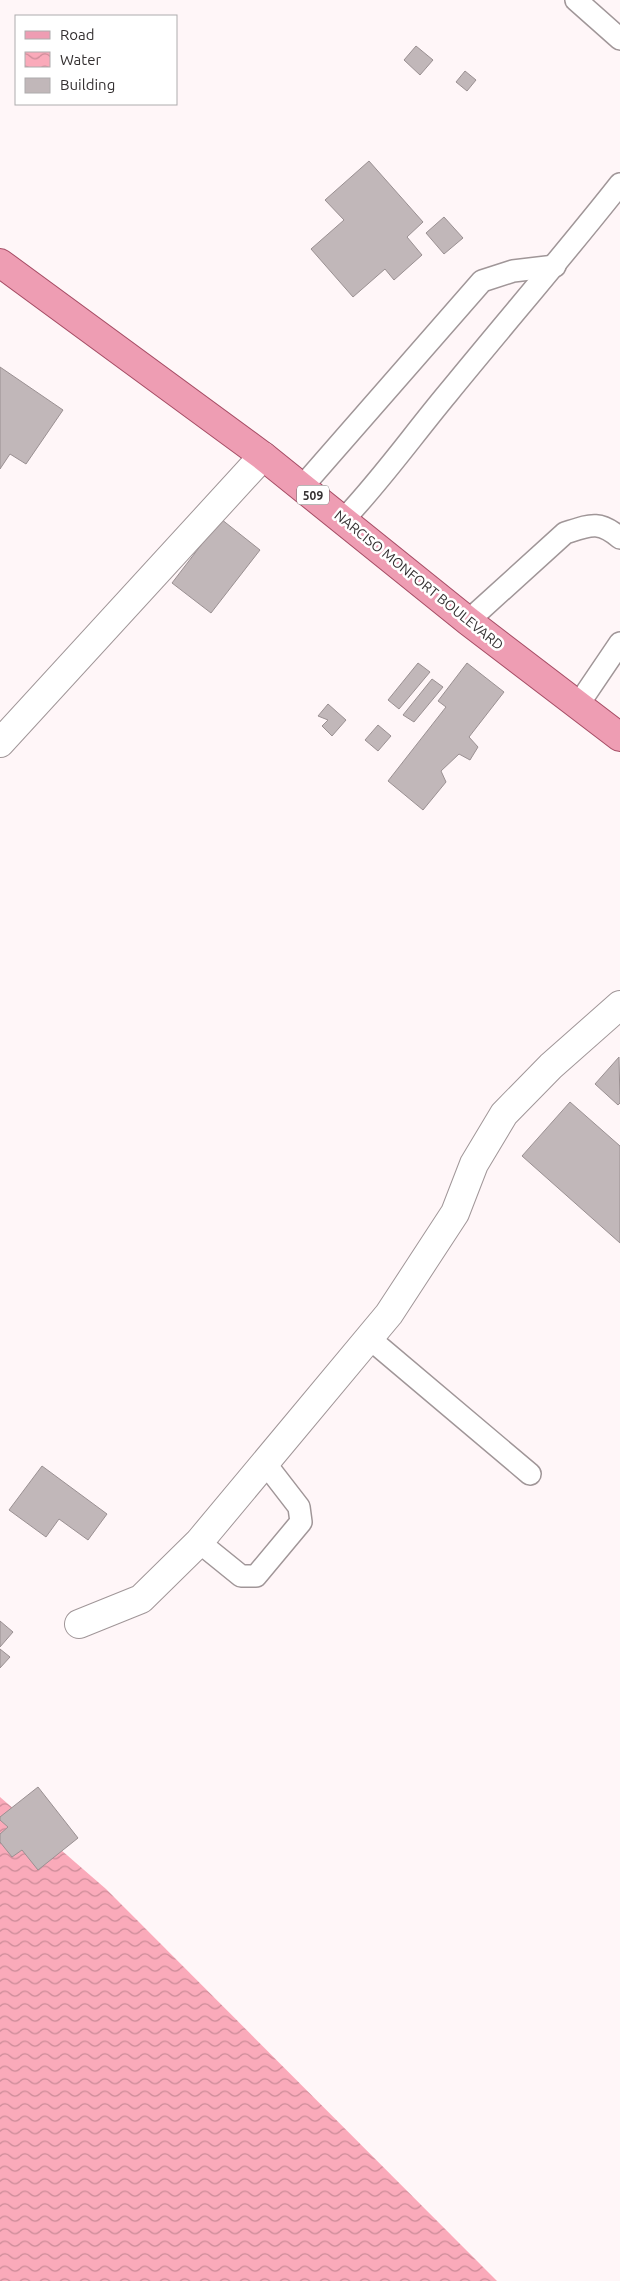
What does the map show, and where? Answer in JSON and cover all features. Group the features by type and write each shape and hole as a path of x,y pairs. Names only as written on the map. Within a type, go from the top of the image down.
{"main road":[{"name":"NARCISO MONFORT BOULEVARD","path":"0,263 263,456 468,621 620,737"}],"street":[{"path":"0,743 263,456"},
{"path":"79,1624 141,1599 199,1542 389,1314 454,1213 474,1164 504,1114 552,1066 620,1005"}],"lane":[{"path":"576,0 620,39"},
{"path":"344,520 372,490 620,184"},
{"path":"302,487 482,281 495,275 513,271 555,266"},
{"path":"468,621 565,533 585,526 606,526 620,538"},
{"path":"578,705 620,643"},
{"path":"370,1338 530,1474"},
{"path":"199,1542 241,1576 256,1576 301,1522 299,1507 265,1463"}],"water":[{"path":"0,1797 106,1889 497,2281 0,2281"}],"building":[{"path":"416,46 433,60 420,75 404,60"},
{"path":"465,71 476,80 467,91 456,82"},
{"path":"369,161 423,222 407,237 422,255 394,280 385,269 353,297 311,249 344,220 325,200"},
{"path":"444,217 463,238 444,254 426,233"},
{"path":"0,367 63,410 26,464 10,454 0,469"},
{"path":"221,519 260,550 211,613 172,583"},
{"path":"418,663 430,672 399,709 388,700"},
{"path":"467,663 504,692 469,737 478,747 470,760 459,754 441,771 446,782 423,810 388,781 446,707 438,701"},
{"path":"432,679 443,687 414,722 403,715"},
{"path":"328,704 346,720 332,736 322,726 328,720 318,716"},
{"path":"378,725 391,736 378,751 365,740"},
{"path":"619,1057 620,1103 618,1105 595,1084"},
{"path":"570,1102 620,1146 620,1243 522,1156"},
{"path":"42,1466 107,1514 88,1540 59,1519 46,1537 9,1510"},
{"path":"0,1621 13,1632 0,1647"},
{"path":"0,1649 10,1657 0,1668"},
{"path":"38,1787 78,1838 38,1870 22,1850 12,1857 0,1842 0,1834 8,1827 0,1820 0,1817"}]}
